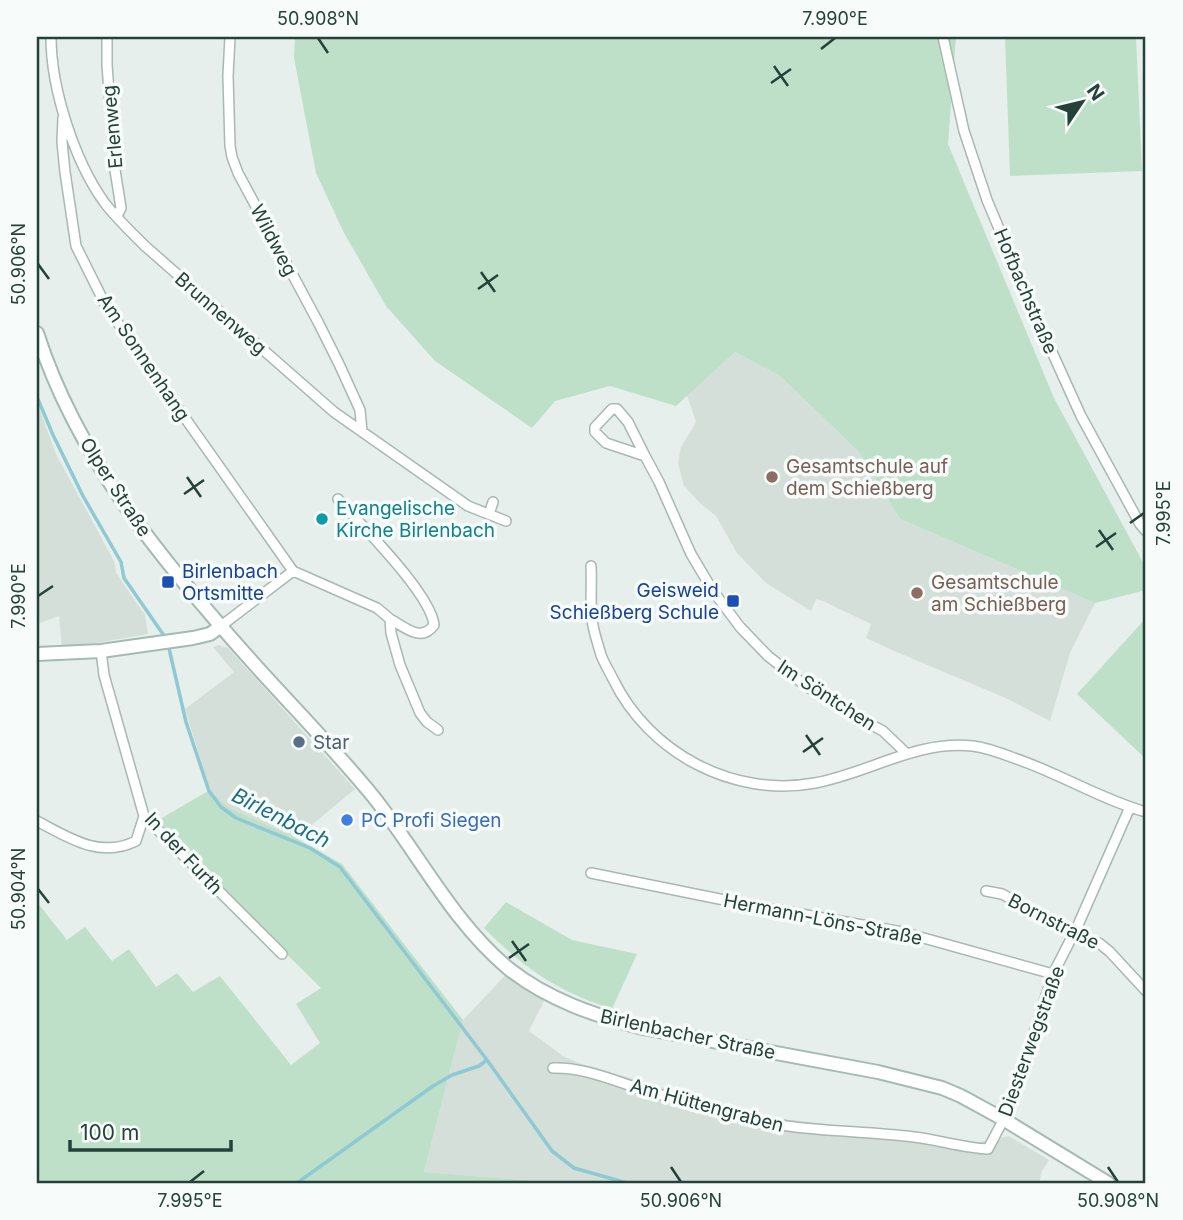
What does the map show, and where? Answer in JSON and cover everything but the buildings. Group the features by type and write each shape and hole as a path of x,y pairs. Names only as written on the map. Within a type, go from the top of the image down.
{"main road":[{"name":"Olper Straße","path":"37,333 64,403 105,475 136,521 221,626"},
{"path":"37,654 101,651 159,643 211,634 221,626"},
{"name":"Birlenbacher Straße","path":"221,626 373,796 480,940 528,982 566,1003 614,1021 921,1082 961,1096 1108,1183"}],"street":[{"name":"Brunnenweg","path":"51,37 51,53 63,116 92,184 106,204 145,246 334,412 468,506 506,521"},
{"name":"Erlenweg","path":"107,37 115,170 121,208 117,216"},
{"name":"Wildweg","path":"230,37 228,76 232,157 318,322 360,410 362,432"},
{"name":"Hofbachstraße","path":"943,37 964,131 992,213 1081,416 1146,531"},
{"name":"Am Sonnenhang","path":"63,116 62,142 76,246 90,277 106,306 293,571"},
{"name":"Im Söntchen","path":"645,456 606,443 596,432 596,427 612,409 617,409 628,422 659,482 696,563 740,626 768,656 806,686 883,731 906,753"},
{"path":"221,626 293,571 377,608 415,633 425,634 431,630 434,625 430,612 415,586 338,499"},
{"path":"489,514 493,502"},
{"path":"591,566 592,619 602,657 622,698 665,745 690,762 720,775 749,783 789,786 843,777 906,753 950,746 972,746 990,749 1037,766 1106,798 1146,812"},
{"path":"390,619 400,665 420,713 438,730"},
{"name":"In der Furth","path":"101,651 104,676 144,816 282,954"},
{"name":"Diesterwegstraße","path":"988,1149 1009,1109 1054,974 1130,807"},
{"path":"37,821 78,842 94,847 113,848 136,841 144,816"},
{"name":"Hermann-Löns-Straße","path":"591,873 902,932 1054,974"},
{"name":"Bornstraße","path":"986,891 1002,894 1076,929 1099,943 1146,991"},
{"name":"Am Hüttengraben","path":"553,1068 572,1067 769,1124 799,1129 913,1137 988,1149"}],"shaded area":[{"path":"735,352 780,376 859,452 900,519 1095,603 1070,653 1050,721 1008,699 866,638 871,624 823,601 816,599 811,611 766,583 737,553 716,516 684,486 678,463 681,447 696,422 687,395"},
{"path":"37,402 56,454 114,561 116,573 145,615 148,634 62,649 59,616 37,624"},
{"path":"219,645 228,648 355,789 296,838 229,808 210,790 185,709 234,672 213,647"},
{"path":"513,967 549,991 529,1031 563,1056 579,1063 775,1118 979,1142 1009,1136 1049,1160 1039,1183 561,1183 424,1172 463,1020"}],"green space":[{"path":"295,37 956,37 948,144 1054,398 1146,568 1146,590 1095,603 900,519 859,452 780,376 735,352 676,406 610,386 555,401 532,428 435,361 386,306 343,231 316,173 294,58"},
{"path":"1005,37 1136,37 1142,171 1010,176"},
{"path":"1146,618 1146,759 1077,694"},
{"path":"210,790 229,808 296,838 342,864 463,1020 424,1172 561,1183 37,1183 37,902 67,940 85,927 112,961 129,949 156,987 177,973 193,992 220,976 291,1065 320,1043 296,1004 321,988 153,823"},
{"path":"506,902 572,940 637,954 612,1009 574,994 543,977 514,956 484,928"}],"waterway":[{"name":"Birlenbach","path":"37,397 83,496 121,562 124,578 165,637"},
{"name":"Birlenbach","path":"168,644 186,722 209,791 221,807 236,818 310,848 340,867 487,1060 552,1151 574,1168 627,1183"},
{"path":"297,1183 433,1086 487,1060"}],"place":[{"name":"Gesamtschule auf dem Schießberg","path":"772,477"},
{"name":"Evangelische Kirche Birlenbach","path":"322,519"},
{"name":"Birlenbach Ortsmitte","path":"168,582"},
{"name":"Gesamtschule am Schießberg","path":"917,593"},
{"name":"Geisweid Schießberg Schule","path":"733,601"},
{"name":"Star","path":"299,742"},
{"name":"PC Profi Siegen","path":"347,820"}]}
